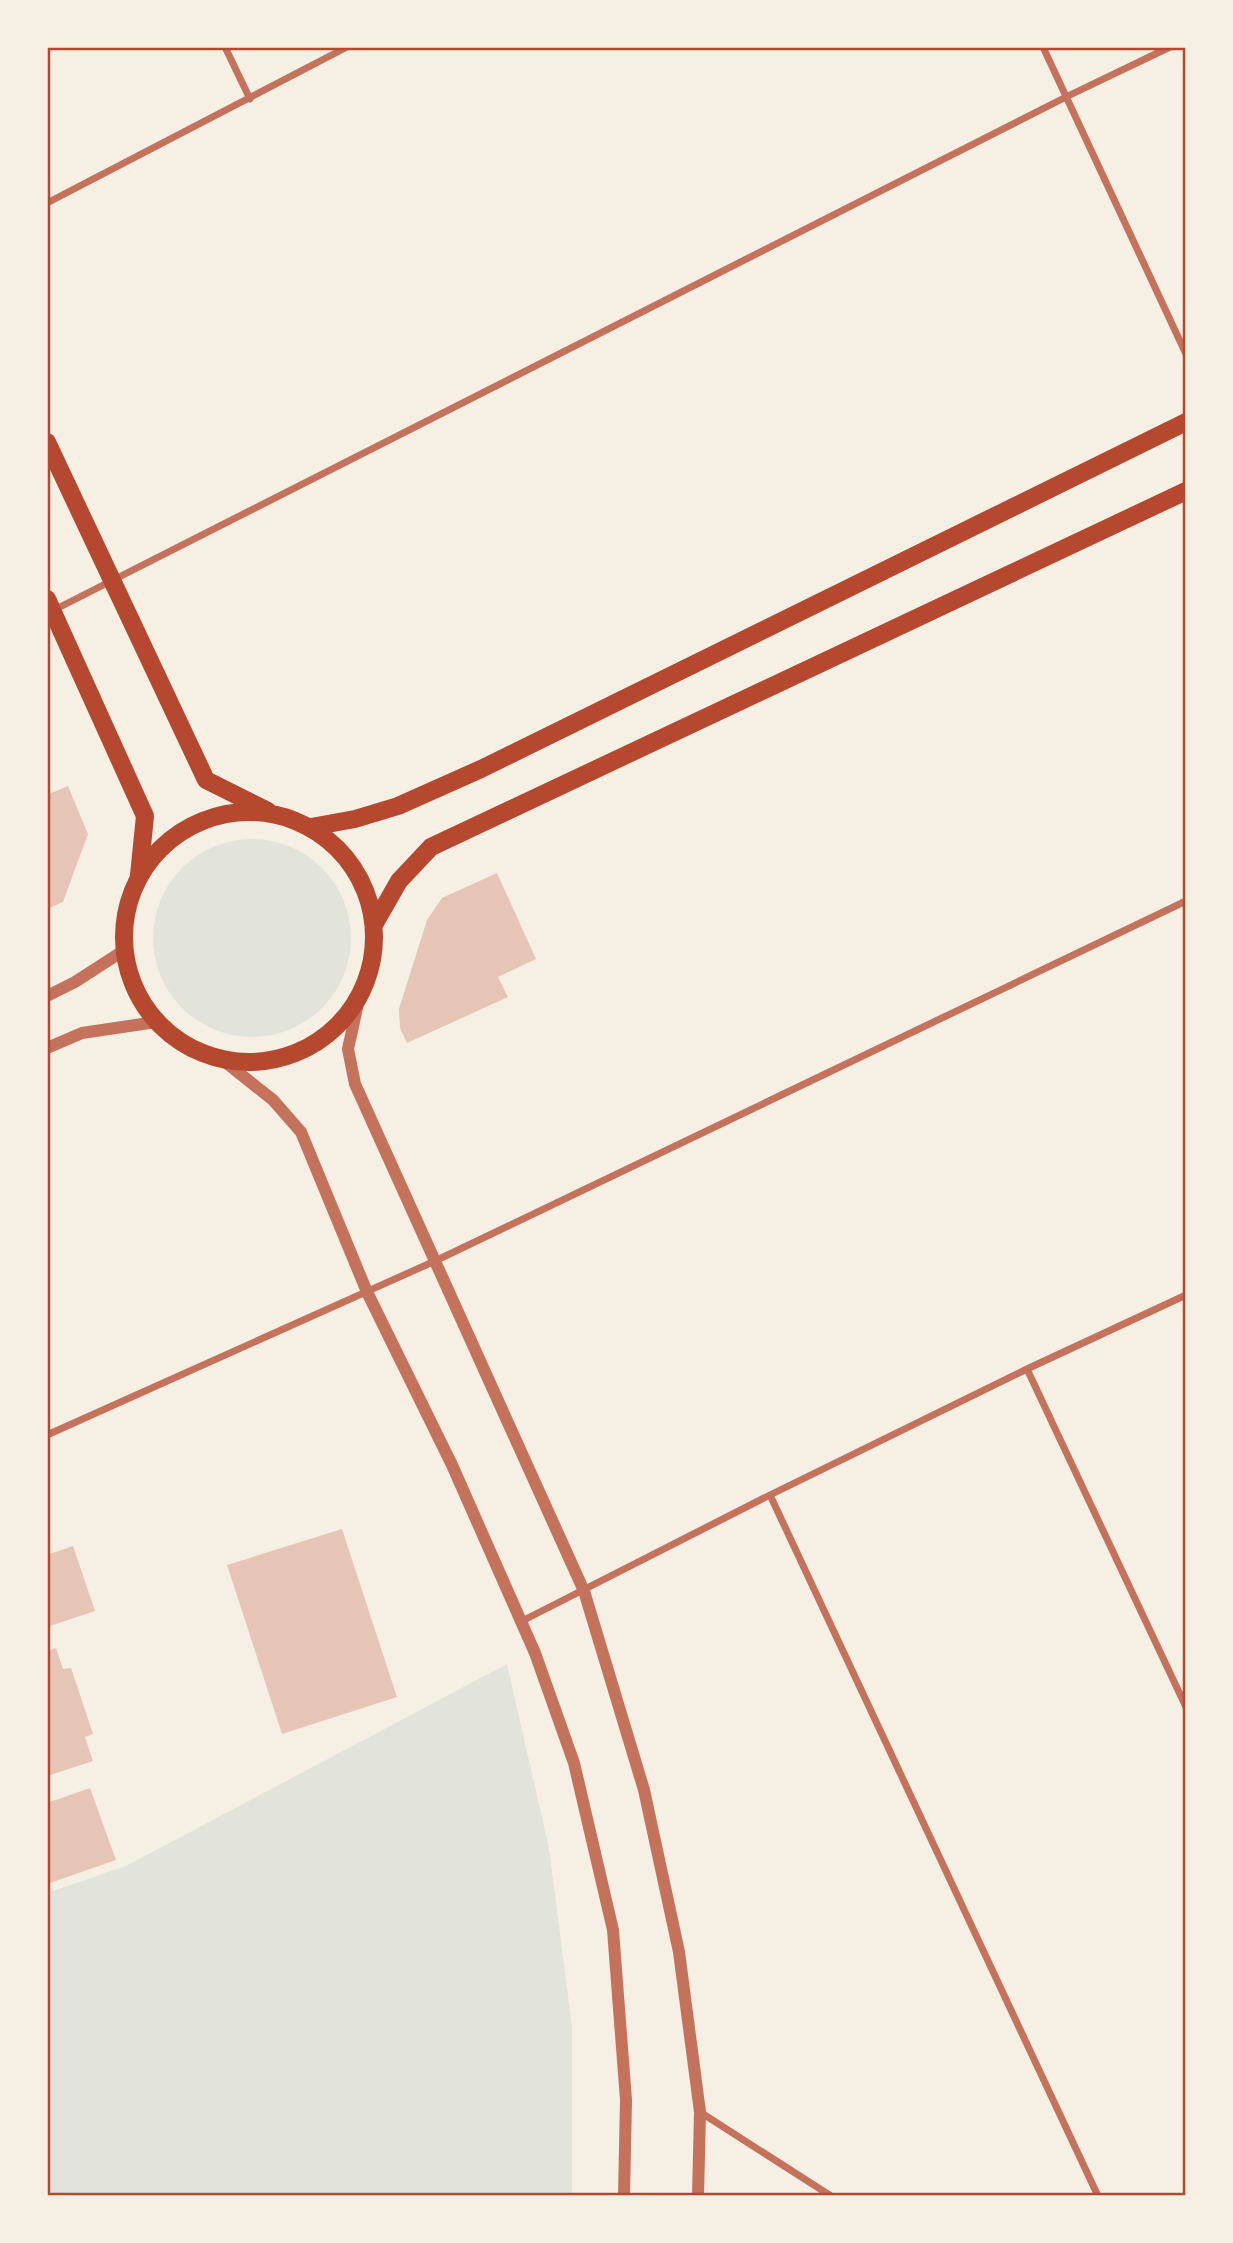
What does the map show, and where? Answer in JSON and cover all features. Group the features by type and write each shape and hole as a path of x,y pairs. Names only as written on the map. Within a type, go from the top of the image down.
{"main road":[{"path":"311,827 355,820 398,806 481,769 1186,422"},
{"path":"47,442 206,780 332,839 364,885 375,923 373,962 359,999 334,1030 301,1052 261,1063 223,1061 187,1046 156,1022 134,989 123,951 125,912 139,875 145,816 49,607"},
{"path":"375,923 399,881 431,847 1186,491"},
{"path":"139,875 163,844 196,822 234,812 274,814"}],"street":[{"path":"225,47 250,99"},
{"path":"47,203 347,47"},
{"path":"1043,47 1186,354"},
{"path":"49,607 111,579 1170,47"},
{"path":"47,1435 435,1261 1186,901"},
{"path":"47,996 75,982 123,951"},
{"path":"359,999 348,1049 355,1084 584,1591 644,1790 679,1952 700,2112 698,2196"},
{"path":"47,1048 82,1032 156,1022"},
{"path":"223,1061 273,1100 301,1132 368,1292 452,1465 522,1621 574,1763 612,1930 626,2100 624,2196"},
{"path":"522,1621 770,1495 1186,1294"},
{"path":"1027,1369 1186,1707"},
{"path":"770,1495 1098,2196"},
{"path":"700,2112 831,2196"}],"shaded area":[{"path":"252,839 271,840 290,846 307,855 322,868 335,883 344,900 350,919 350,957 344,976 335,993 322,1008 307,1021 290,1030 271,1036 252,1037 233,1036 214,1030 197,1021 182,1008 169,993 160,976 154,957 153,938 154,919 160,900 169,883 182,868 197,855 214,846 233,840"},
{"path":"507,1664 549,1848 572,2027 572,2196 47,2196 47,1893 126,1866"}],"building":[{"path":"68,786 88,834 63,902 47,909 47,795"},
{"path":"497,873 536,959 498,977 508,997 407,1043 400,1028 399,1009 427,920 442,898"},
{"path":"342,1529 397,1697 282,1734 227,1565"},
{"path":"73,1546 95,1611 47,1627 47,1555"},
{"path":"56,1648 63,1669 71,1668 93,1734 85,1737 93,1761 47,1776 47,1651"},
{"path":"90,1788 116,1860 47,1884 47,1803"}]}
